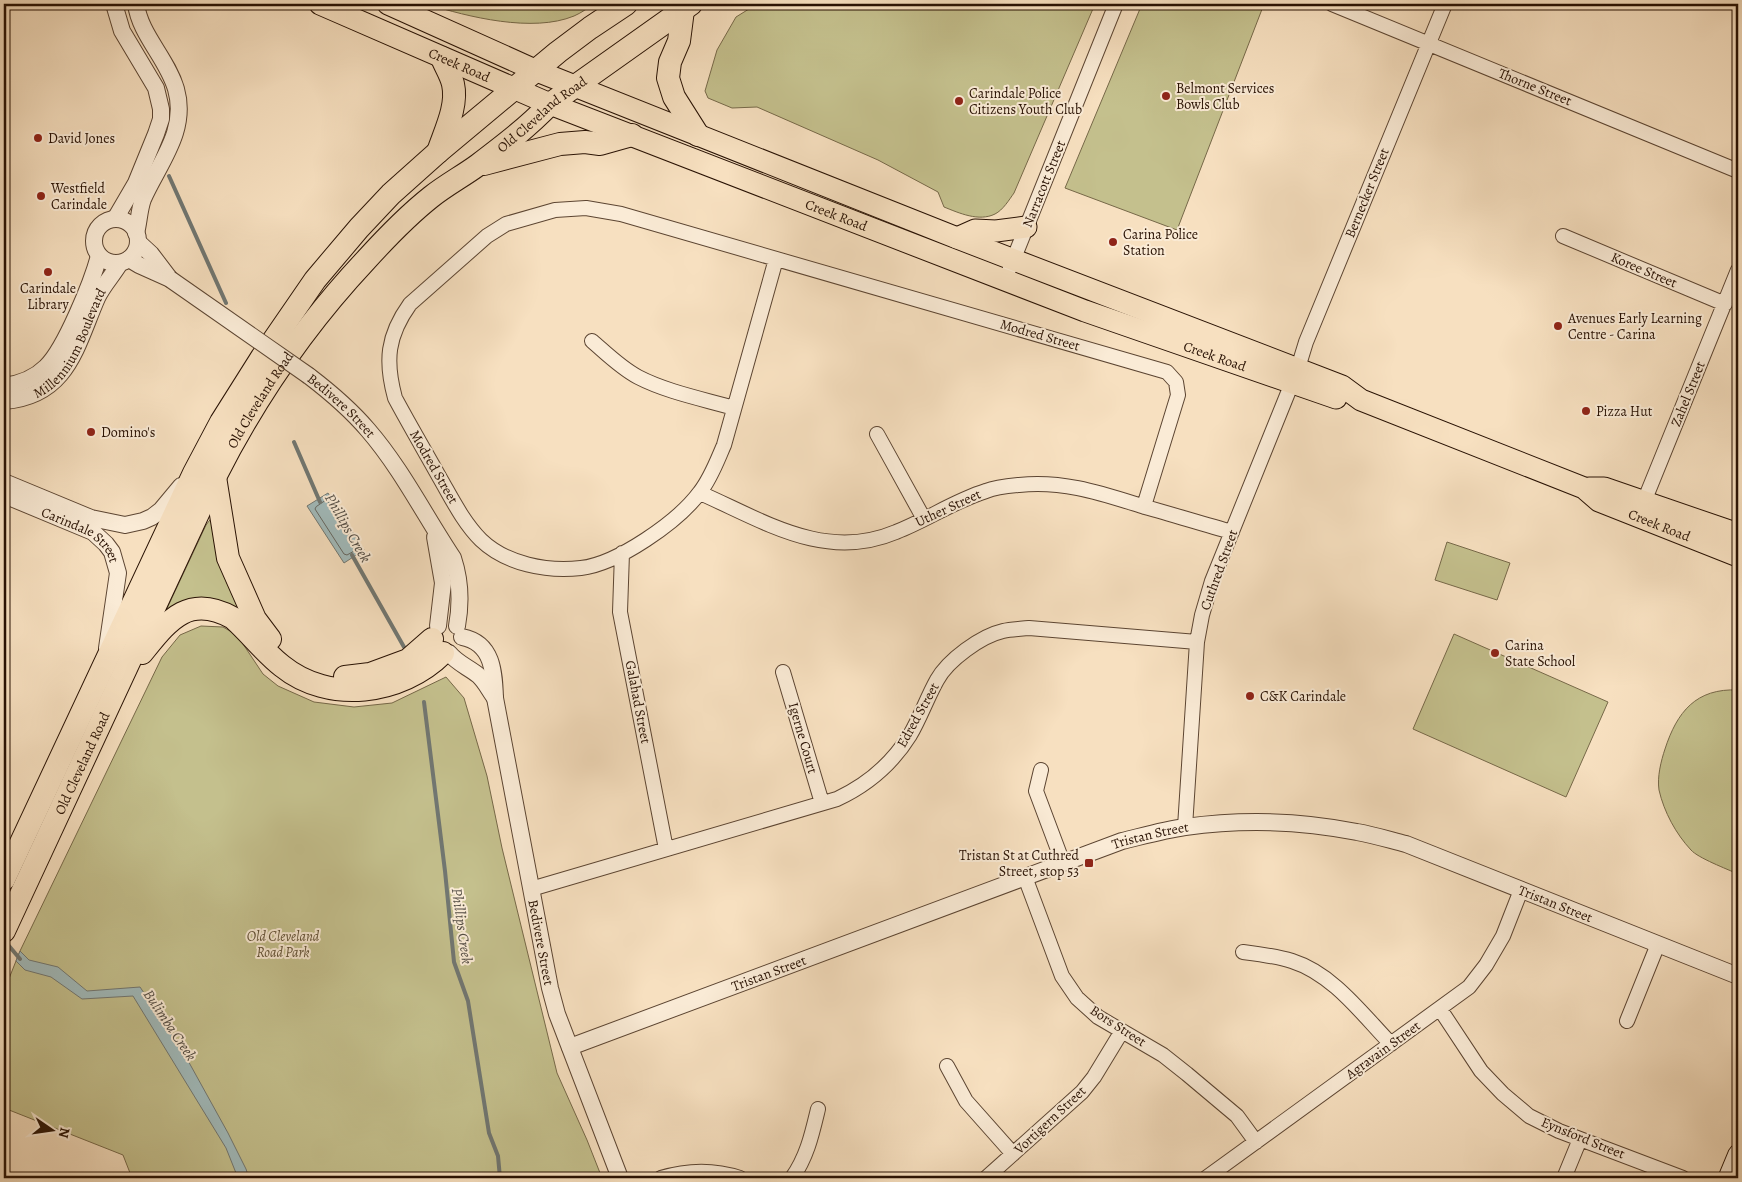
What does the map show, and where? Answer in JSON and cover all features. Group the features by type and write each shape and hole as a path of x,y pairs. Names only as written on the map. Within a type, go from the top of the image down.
{"highway":[{"name":"Old Cleveland Road","path":"16,870 119,682 204,475 221,422 243,384 315,280 348,240 391,194 438,152 590,28 626,4"},
{"path":"687,7 679,42 670,62 668,78 674,97 698,135"},
{"name":"Old Cleveland Road","path":"4,932 16,870 106,661 204,475 295,345 330,300 378,247 431,197 530,125 550,104 687,7"},
{"path":"438,152 450,118 453,100 452,82 442,58"},
{"path":"477,165 560,144 585,142 600,144 632,135"},
{"path":"204,475 234,575 262,630 290,659 306,668 328,676 358,676 379,671 408,660 440,643"},
{"path":"119,682 165,624 178,614 198,609 216,610 233,618 281,666 291,673 311,683 335,689 358,691 392,684 418,672 435,660 440,643"}],"main road":[{"name":"Creek Road","path":"320,4 550,104 1124,326 1295,375"},
{"name":"Creek Road","path":"388,4 537,71 1014,259 1295,375 1336,398 1361,400 1584,488 1604,488 1641,509 1738,556"},
{"path":"957,238 975,230 996,231 1026,227"},
{"name":"Creek Road","path":"1641,509 1738,534"},
{"path":"1728,1178 1738,1154"}],"street":[{"path":"114,4 122,32 156,88 160,101 161,119 136,198 136,249 124,261 109,262 99,256 94,242 95,235 103,223 115,219 136,198 174,137 179,116 176,91 168,68 139,19 136,4"},
{"name":"Narracott Street","path":"1005,280 1116,4"},
{"name":"Thorne Street","path":"1332,4 1738,171"},
{"name":"Bernecker Street","path":"1295,375 1306,342 1445,4"},
{"name":"Modred Street","path":"776,259 721,453 700,493 663,528 622,553 582,568 556,569 527,564 503,555 482,541 465,522 394,398 389,376 389,352 393,335 401,317 410,304 487,236 506,224 555,210 586,208 621,214 1167,372 1176,382 1178,394 1144,506"},
{"path":"115,219 128,223 137,238"},
{"name":"Koree Street","path":"1563,236 1725,304"},
{"name":"Bedivere Street","path":"137,238 170,279"},
{"name":"Millennium Boulevard","path":"4,386 36,375 52,361 94,273 99,256"},
{"name":"Bedivere Street","path":"124,261 139,265 170,279 329,391 369,431 392,462 452,558 456,568 459,592 459,632 478,643 486,654 494,674 495,698 550,988 557,1014 620,1178"},
{"name":"Millennium Boulevard","path":"4,401 33,394 45,387 62,372 76,350 102,287 124,261"},
{"name":"Zahel Street","path":"1641,509 1738,270"},
{"path":"592,341 618,364 638,377 659,386 734,408"},
{"name":"Cuthred Street","path":"1185,827 1197,642 1202,614 1212,581 1295,375"},
{"path":"877,434 924,518"},
{"name":"Carindale Street","path":"4,482 92,518 125,525 143,521 161,510 173,494 204,475"},
{"name":"Uther Street","path":"700,493 797,536 822,542 851,544 872,541 988,490 1021,485 1051,484 1090,490 1232,532"},
{"name":"Carindale Street","path":"4,495 93,532 112,552 118,573 114,608 108,632 106,661"},
{"name":"Bedivere Street","path":"432,528 443,583 440,643 454,660 465,665 480,677 495,698"},
{"name":"Galahad Street","path":"622,553 620,612 666,849"},
{"path":"447,623 459,632 457,650 440,643 447,623"},
{"name":"Edred Street","path":"531,889 822,803 855,791 877,774 895,756 910,735 938,678 957,656 980,641 1001,631 1029,628 1197,642"},
{"name":"Igerne Court","path":"783,672 822,803"},
{"path":"1041,770 1036,792 1063,863"},
{"name":"Tristan Street","path":"570,1047 1122,841 1185,827 1256,822 1300,824 1357,832 1406,844 1738,976"},
{"name":"Bors Street","path":"1025,877 1062,976 1077,998 1098,1017 1162,1055 1211,1094 1237,1116 1256,1142"},
{"name":"Agravain Street","path":"1206,1178 1469,987 1486,965 1503,936 1521,890"},
{"path":"1627,1021 1658,944"},
{"path":"1243,952 1293,961 1317,973 1335,986 1391,1044"},
{"name":"Eynsford Street","path":"1440,1009 1481,1071 1503,1094 1529,1116 1559,1131 1683,1178"},
{"name":"Vortigern Street","path":"986,1178 1082,1092 1094,1077 1122,1031"},
{"path":"947,1066 966,1101 1013,1154"},
{"path":"792,1178 809,1147 818,1109"},
{"path":"1564,1178 1580,1138"},
{"path":"661,1178 692,1171 713,1172 740,1178"}],"green space":[{"path":"427,4 594,4 574,16 558,21 520,23 481,18"},
{"path":"757,4 1095,4 1014,193 1006,205 995,214 976,217 944,207 938,192 878,160 757,107 732,108 708,98 705,91 717,50 736,17"},
{"name":"Belmont Services Bowls Club","path":"1142,4 1264,4 1177,230 1065,188"},
{"path":"213,516 247,612 240,618 163,617 206,525"},
{"path":"1447,542 1510,563 1497,600 1435,580"},
{"name":"Old Cleveland Road Park","path":"201,626 223,627 237,635 263,674 278,686 314,702 354,707 392,703 446,677 464,698 487,776 502,848 557,1073 602,1178 132,1178 123,1155 4,1108 4,991 20,951 162,657 180,635"},
{"path":"1454,634 1608,702 1566,797 1413,729"},
{"path":"1723,690 1738,690 1738,874 1695,853 1680,837 1671,822 1661,798 1659,780 1665,749 1682,714 1690,705 1711,693"}],"water":[{"path":"328,493 364,550 344,563 307,506"},
{"path":"20,951 29,960 58,967 87,991 140,987 181,1048 228,1133 249,1178 238,1178 226,1148 133,996 82,999 51,977 25,970 16,961"}],"waterway":[{"name":"Phillips Creek","path":"169,176 226,303"},
{"name":"Phillips Creek","path":"294,442 320,502"},
{"name":"Phillips Creek","path":"352,555 404,647"},
{"name":"Phillips Creek","path":"424,702 454,962 468,1001 489,1133 498,1156 500,1178"},
{"name":"Bulimba Creek","path":"4,940 20,959"}],"place":[{"name":"Belmont Services Bowls Club","path":"1166,96"},
{"name":"Carindale Police Citizens Youth Club","path":"959,101"},
{"name":"David Jones","path":"38,138"},
{"name":"Westfield Carindale","path":"41,196"},
{"name":"Carina Police Station","path":"1113,242"},
{"name":"Carindale Library","path":"48,272"},
{"name":"Avenues Early Learning Centre - Carina","path":"1558,326"},
{"name":"Pizza Hut","path":"1586,411"},
{"name":"Domino's","path":"91,432"},
{"name":"Carina State School","path":"1495,653"},
{"name":"C&K Carindale","path":"1250,696"},
{"name":"Tristan St at Cuthred Street, stop 53","path":"1089,863"}]}
